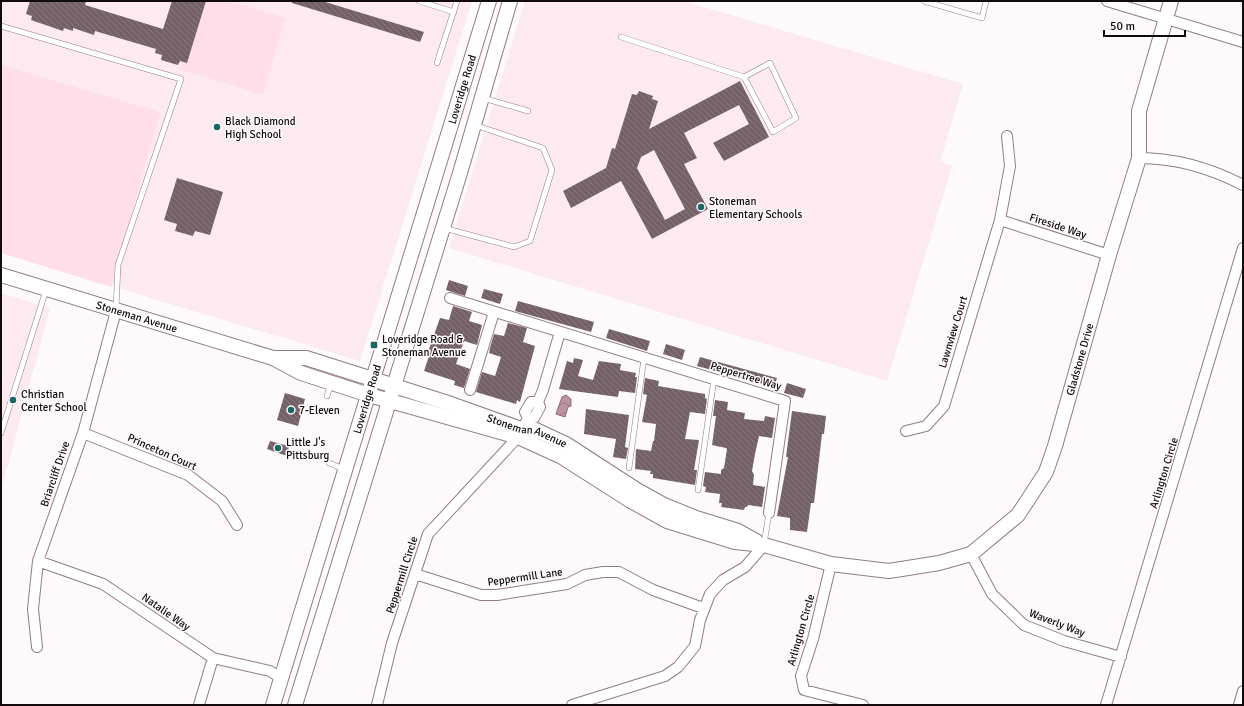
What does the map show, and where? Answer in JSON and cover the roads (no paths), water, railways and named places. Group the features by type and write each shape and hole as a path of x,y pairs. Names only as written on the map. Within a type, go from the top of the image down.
{"street":[{"name":"Loveridge Road","path":"273,705 489,1"},
{"name":"Loveridge Road","path":"295,705 443,227 510,1"},
{"path":"1107,1 1243,42"},
{"name":"Gladstone Drive","path":"832,564 890,571 939,563 971,554 1018,515 1046,472 1055,446 1109,255 1139,158 1139,111 1171,1"},
{"name":"Lawnview Court","path":"906,432 926,426 944,406 1000,220 1010,166 1007,136"},
{"path":"1139,158 1163,158 1223,175 1243,185"},
{"name":"Fireside Way","path":"1000,220 1109,255"},
{"name":"Arlington Circle","path":"1106,705 1243,248"},
{"name":"Stoneman Avenue","path":"1,275 273,358 302,372 369,395 522,428"},
{"name":"Peppertree Way","path":"450,298 785,401 769,513"},
{"name":"Briarcliff Drive","path":"37,647 34,609 38,561 82,433 116,311"},
{"path":"470,390 494,312"},
{"path":"522,428 534,418 540,407 538,402 560,332"},
{"name":"Stoneman Avenue","path":"273,358 306,358 452,404 522,428 562,457 630,501 667,521 734,542 764,545 832,564"},
{"name":"Peppermill Circle","path":"377,705 392,643 428,534 522,428"},
{"name":"Princeton Court","path":"82,433 188,474 222,501 237,526"},
{"path":"572,705 665,676 678,667 695,646 703,608 710,594 723,580 745,567 764,545"},
{"name":"Waverly Way","path":"971,554 992,594 1024,625 1064,641 1121,657"},
{"name":"Natalie Way","path":"38,561 103,584 213,658 270,671 281,678"},
{"name":"Arlington Circle","path":"832,564 813,639 801,676 804,690 863,705"},
{"name":"Peppermill Lane","path":"415,574 481,595 497,595 567,584 585,575 603,572 619,572 653,590 703,608"},
{"path":"199,705 213,658"},
{"path":"1239,705 1243,691"}],"lane":[{"path":"419,1 454,12"},
{"path":"437,63 457,1"},
{"path":"923,1 982,18 986,1"},
{"path":"1,26 181,79 118,265 116,311"},
{"path":"621,37 744,77 773,132 796,118 770,63 744,77"},
{"path":"482,97 528,111"},
{"path":"443,227 514,247 530,241 552,170 543,148 474,125"},
{"path":"1,433 46,289"},
{"path":"629,468 644,358"},
{"path":"698,490 714,379"},
{"path":"327,396 332,382"},
{"path":"329,463 345,470"},
{"name":"Peppertree Way","path":"764,545 769,513"}],"water":[{"path":"566,395 571,399 571,406 568,407 565,417 556,414 562,397"}],"place":[{"name":"Black Diamond High School","path":"217,127"},
{"name":"Stoneman Elementary Schools","path":"701,207"},
{"name":"Loveridge Road & Stoneman Avenue","path":"374,345"},
{"name":"Christian Center School","path":"13,400"},
{"name":"7-Eleven","path":"291,410"},
{"name":"Little J's Pittsburg","path":"278,448"}]}
